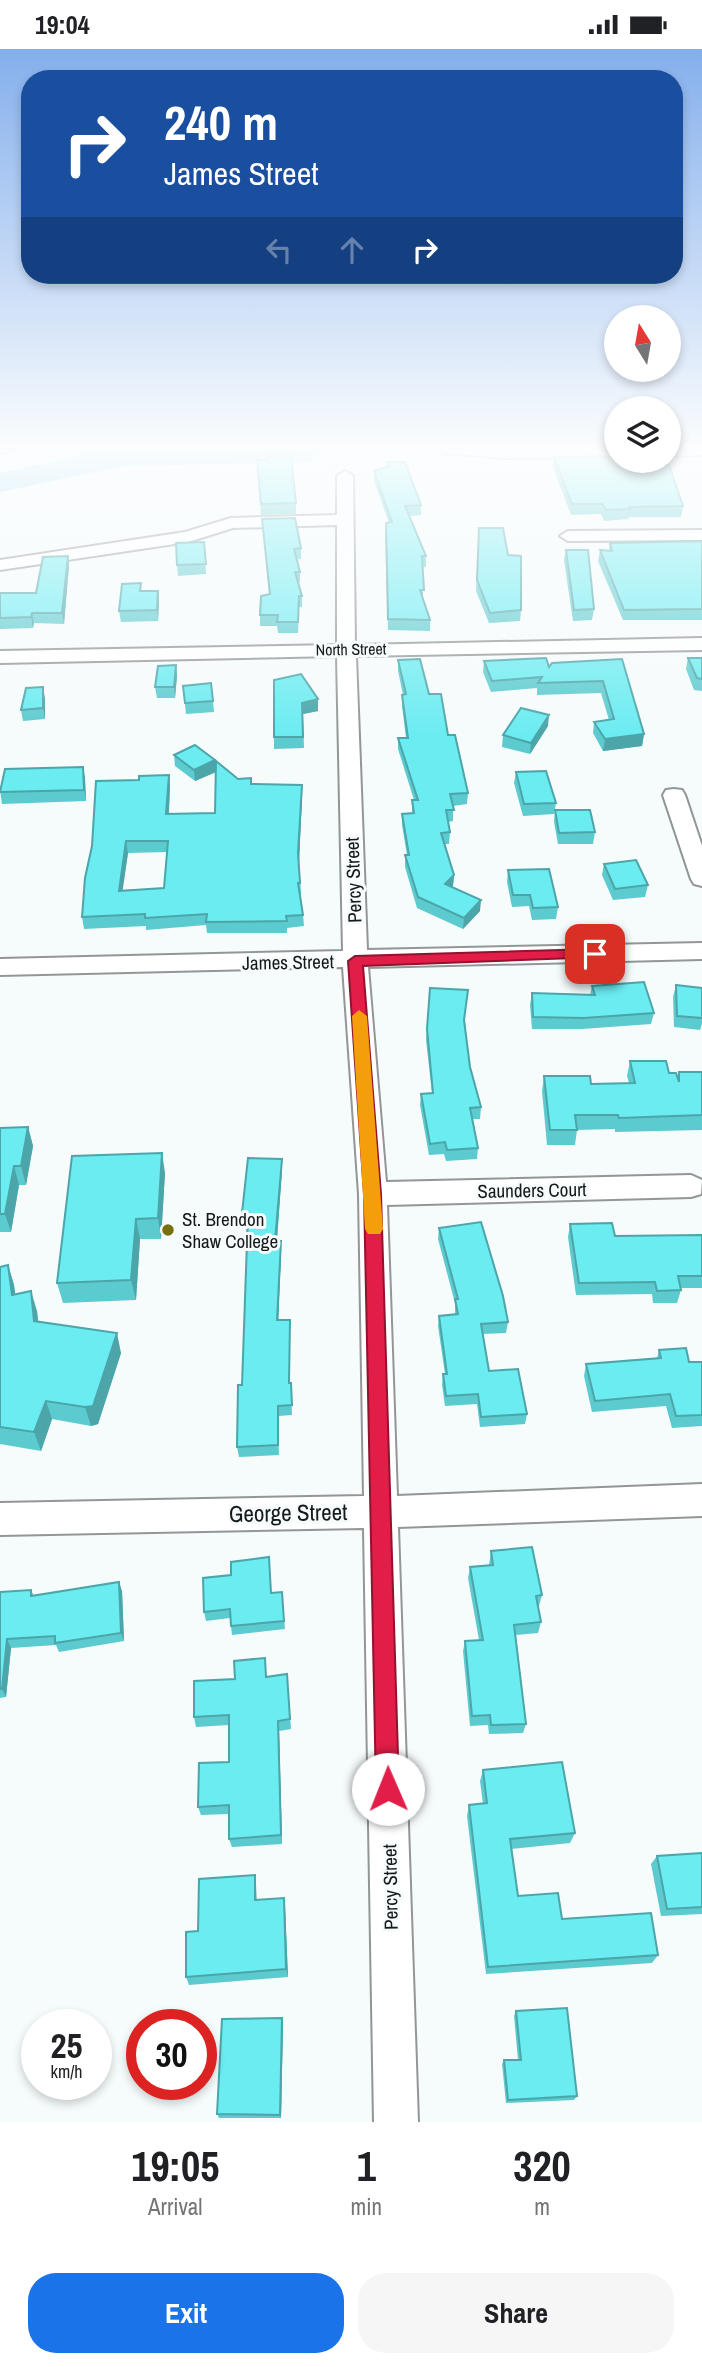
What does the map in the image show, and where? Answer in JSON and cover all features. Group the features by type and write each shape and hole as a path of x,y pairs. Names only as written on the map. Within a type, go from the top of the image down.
{"street":[{"path":"0,565 156,542"},
{"name":"Percy Street","path":"347,542 346,649 355,961 373,1194 396,2122"},
{"name":"North Street","path":"0,657 702,643"},
{"path":"674,795 702,879"},
{"name":"James Street","path":"0,967 702,951"},
{"name":"Saunders Court","path":"373,1194 691,1186"},
{"name":"George Street","path":"0,1519 381,1512 702,1500"}],"building":[{"path":"204,542 206,564 177,565 176,543"},
{"path":"264,542 300,542 301,548 294,549 300,572 295,572 302,596 299,596 298,622 277,622 278,615 260,615 261,596 270,594"},
{"path":"386,542 420,542 426,556 422,556 424,590 420,590 430,620 388,619"},
{"path":"478,542 506,542 508,555 521,556 521,610 490,613 477,580"},
{"path":"702,542 702,609 624,610 600,550 612,551 610,543"},
{"path":"566,550 588,550 594,609 574,610"},
{"path":"68,556 62,613 32,613 31,617 0,618 0,593 36,593 43,557"},
{"path":"141,583 140,591 158,591 157,610 119,611 122,584"},
{"path":"546,658 549,667 552,663 622,659 644,734 605,739 594,722 614,719 603,681 538,683 542,677 492,681 484,661"},
{"path":"688,658 702,658 702,679 697,678"},
{"path":"420,659 429,694 441,694 448,735 455,735 468,793 450,794 454,810 446,810 450,832 441,833 454,875 445,884 481,900 464,918 418,897 405,855 409,855 402,814 414,813 412,800 418,800 398,738 408,738 402,695 406,694 398,660"},
{"path":"176,665 174,687 155,687 158,666"},
{"path":"301,674 318,699 302,703 303,737 274,737 274,680"},
{"path":"211,683 213,701 185,703 183,686"},
{"path":"43,687 43,708 21,710 26,688"},
{"path":"521,708 549,715 531,743 503,735"},
{"path":"195,745 215,760 194,770 174,755"},
{"path":"216,761 238,779 251,778 251,784 302,785 298,883 303,915 286,916 287,921 206,922 207,914 145,918 145,914 82,917 85,878 92,846 96,781 139,780 139,776 169,775 166,814 215,813","holes":["126,841 168,841 164,888 119,891"]},
{"path":"83,767 84,790 0,792 5,769"},
{"path":"546,771 556,803 524,804 516,772"},
{"path":"555,810 590,810 595,832 559,833"},
{"path":"636,860 648,885 615,889 604,864"},
{"path":"549,869 558,907 533,908 530,895 513,895 508,870"},
{"path":"644,982 654,1013 584,1018 533,1017 532,993 595,995 592,986"},
{"path":"676,985 702,988 702,1018 677,1016"},
{"path":"430,988 468,990 464,1020 470,1067 481,1107 470,1108 478,1148 447,1150 445,1142 430,1144 421,1094 433,1093 427,1029"},
{"path":"630,1061 666,1061 669,1073 676,1073 679,1082 679,1072 702,1072 702,1115 619,1118 618,1115 575,1115 577,1130 550,1130 544,1076 590,1076 591,1084 635,1083"},
{"path":"28,1127 21,1166 14,1166 5,1214 0,1214 0,1128"},
{"path":"162,1153 158,1218 136,1219 131,1280 57,1283 72,1156"},
{"path":"248,1158 282,1159 275,1241 281,1241 277,1320 290,1320 289,1383 292,1405 278,1406 278,1445 237,1447 248,1213 242,1213"},
{"path":"481,1222 508,1322 481,1324 489,1371 518,1369 527,1414 481,1417 478,1394 446,1396 443,1374 447,1374 439,1316 458,1314 455,1299 458,1299 439,1228"},
{"path":"612,1223 615,1236 702,1235 702,1276 678,1276 681,1290 657,1291 655,1282 579,1283 570,1224"},
{"path":"8,1265 12,1295 31,1291 34,1321 117,1333 93,1406 46,1401 34,1432 0,1427 0,1267"},
{"path":"686,1348 689,1362 702,1362 702,1415 676,1416 670,1394 595,1401 586,1364 661,1358 659,1350"},
{"path":"532,1547 542,1595 536,1596 541,1622 514,1625 526,1724 491,1725 490,1715 472,1716 465,1641 483,1640 470,1567 493,1565 491,1551"},
{"path":"269,1557 271,1593 282,1592 284,1621 231,1626 230,1609 204,1612 203,1578 231,1575 231,1562"},
{"path":"119,1582 121,1633 55,1643 55,1636 7,1639 0,1689 0,1592 31,1590 31,1596"},
{"path":"265,1658 266,1677 287,1674 290,1719 278,1721 281,1835 229,1839 229,1805 198,1807 199,1763 229,1762 229,1715 194,1717 194,1681 235,1679 234,1661"},
{"path":"562,1762 575,1833 510,1839 518,1896 558,1893 562,1919 651,1913 658,1955 488,1967 469,1805 487,1803 483,1770"},
{"path":"702,1853 702,1907 667,1909 657,1856"},
{"path":"255,1875 255,1900 284,1898 286,1969 186,1977 186,1932 198,1931 199,1879"},
{"path":"567,2008 577,2096 508,2100 504,2060 521,2060 516,2011"},
{"path":"282,2018 280,2115 217,2114 222,2019"}],"slow traffic":[{"path":"359,1016 374,1229"}],"place":[{"name":"St. Brendon Shaw College","path":"168,1230"}],"route":[{"path":"388,1789 373,1194 355,961 595,954"}]}
